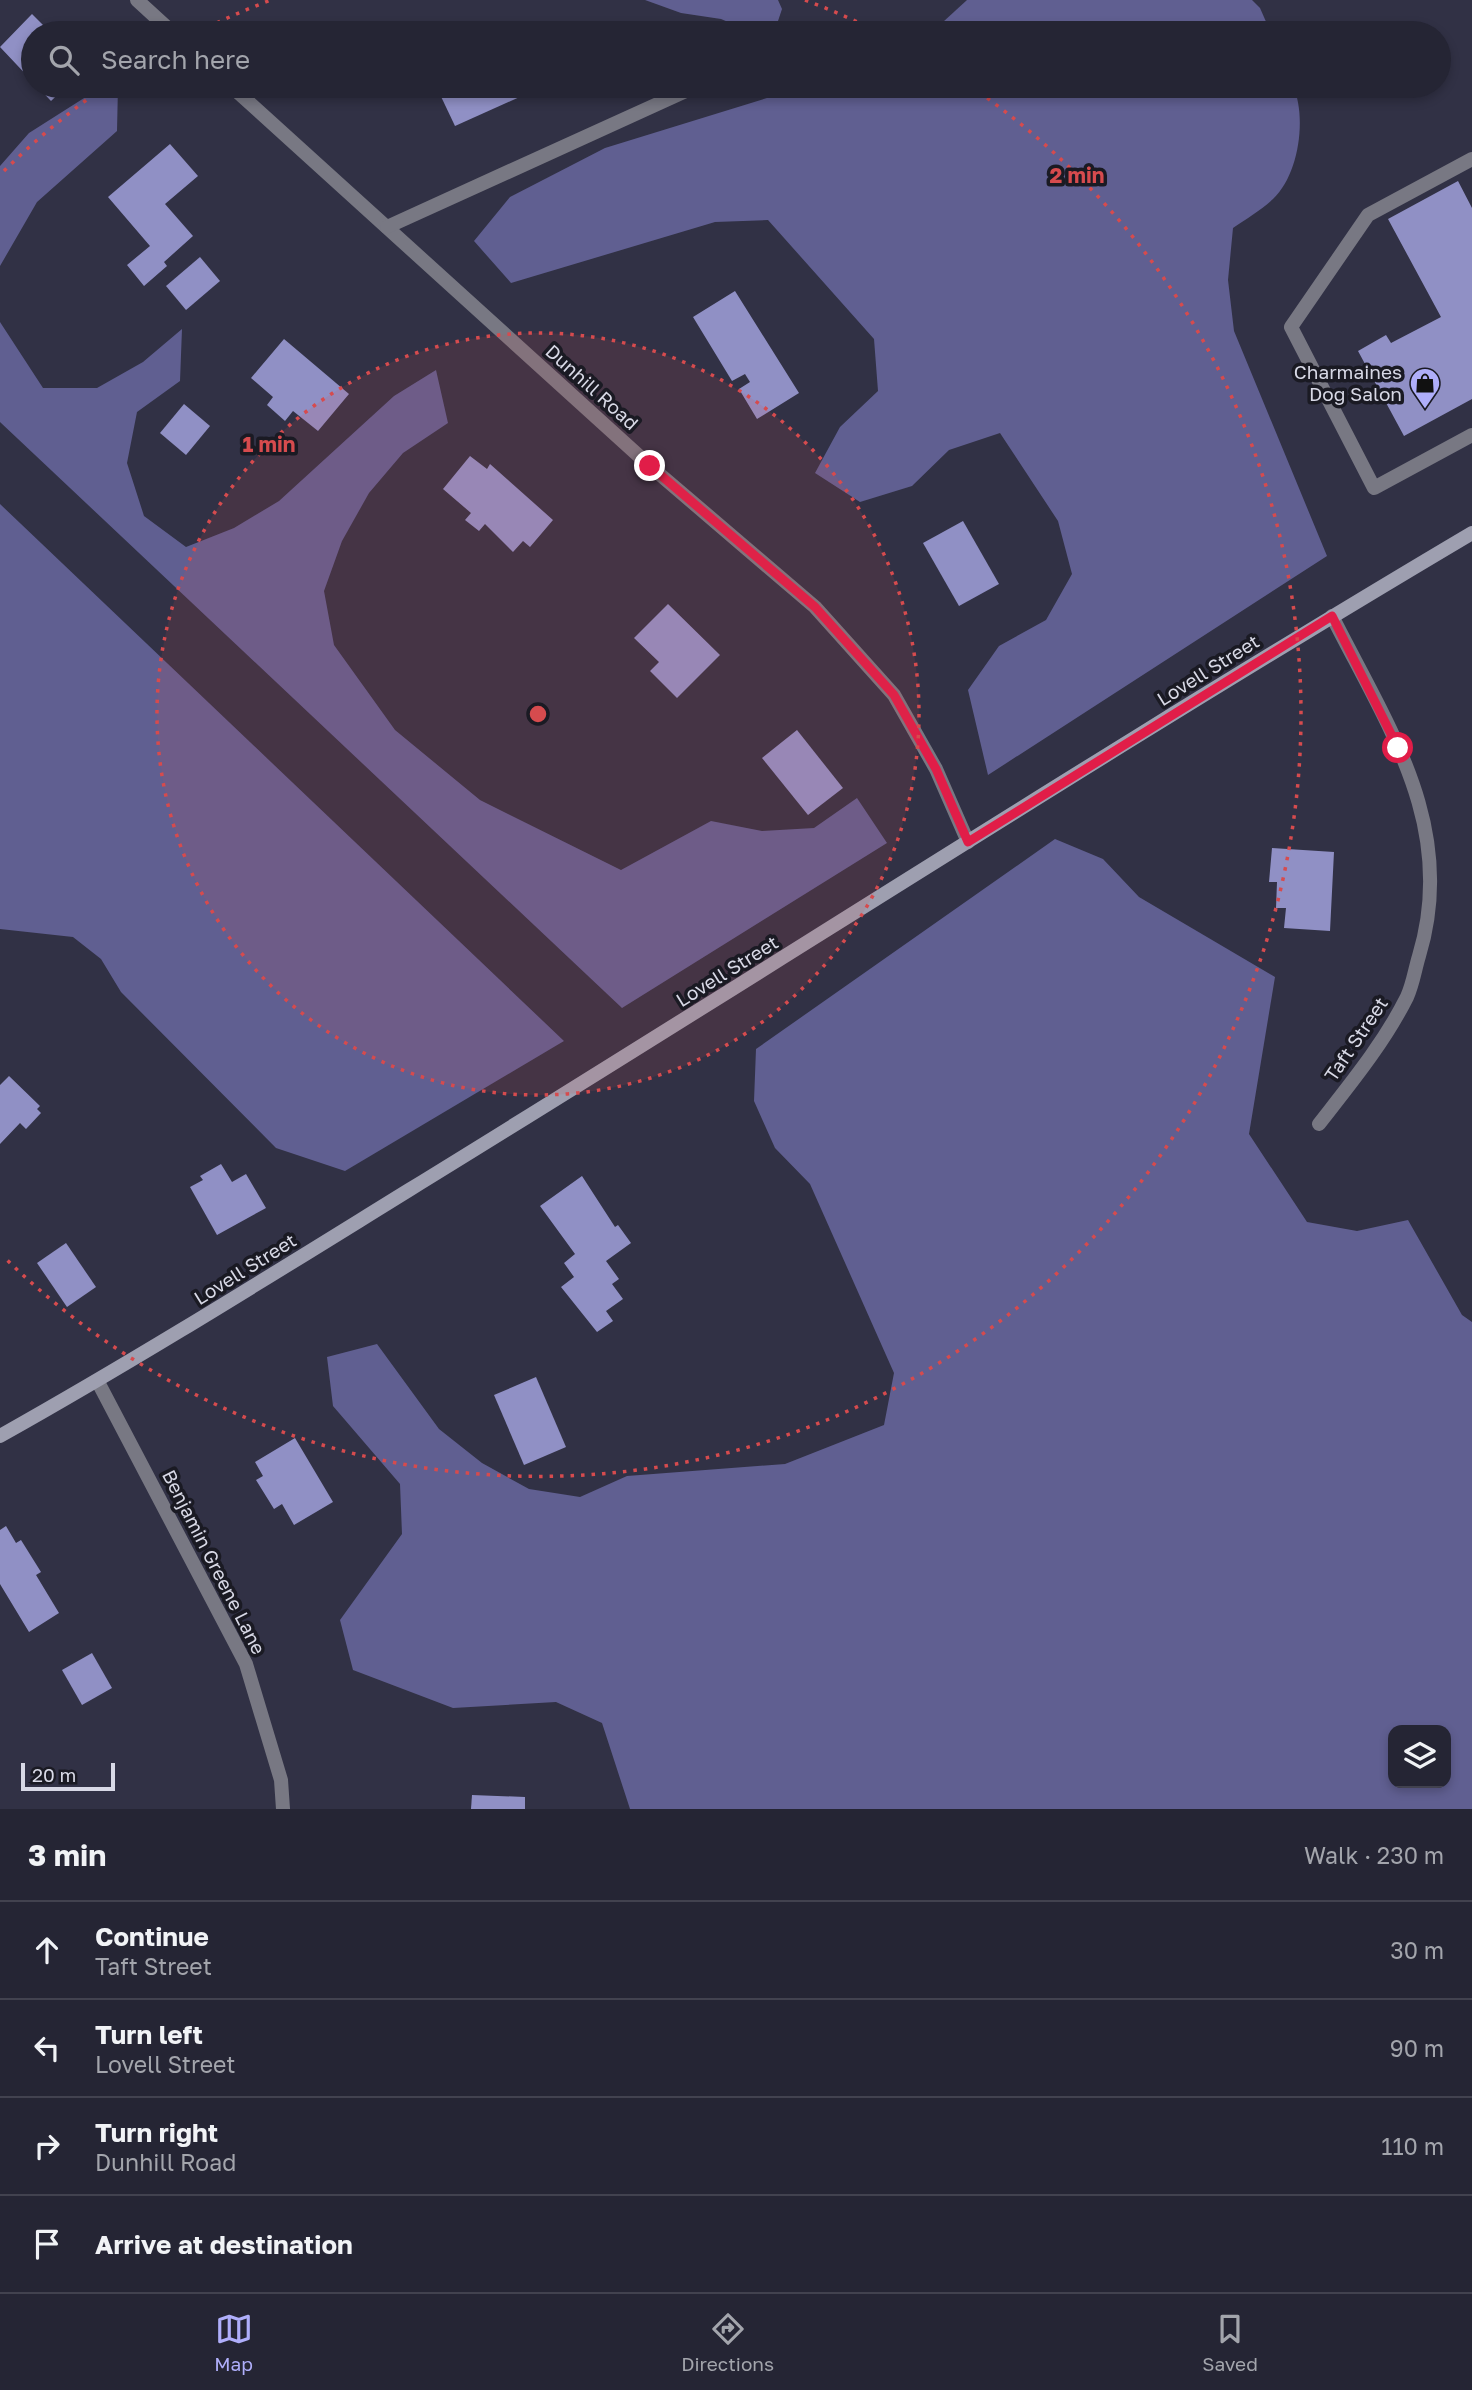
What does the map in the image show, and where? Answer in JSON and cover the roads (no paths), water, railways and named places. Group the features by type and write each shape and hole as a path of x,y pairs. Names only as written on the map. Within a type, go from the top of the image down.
{"street":[{"path":"137,0 160,21"},
{"name":"Dunhill Road","path":"244,98 650,466 815,607 894,695 936,769 968,842"},
{"path":"387,227 671,98"},
{"path":"1472,159 1368,215 1291,327 1374,488 1472,435"},
{"name":"Lovell Street","path":"2,1432 98,1382 615,1064 1332,616 1472,533"},
{"name":"Taft Street","path":"1320,1124 1375,1052 1408,995 1424,940 1432,892 1429,840 1417,792 1332,616"},
{"name":"Benjamin Greene Lane","path":"98,1382 246,1664 281,1780 283,1809"}],"place":[{"name":"Charmaines Dog Salon","path":"1425,410"}]}
